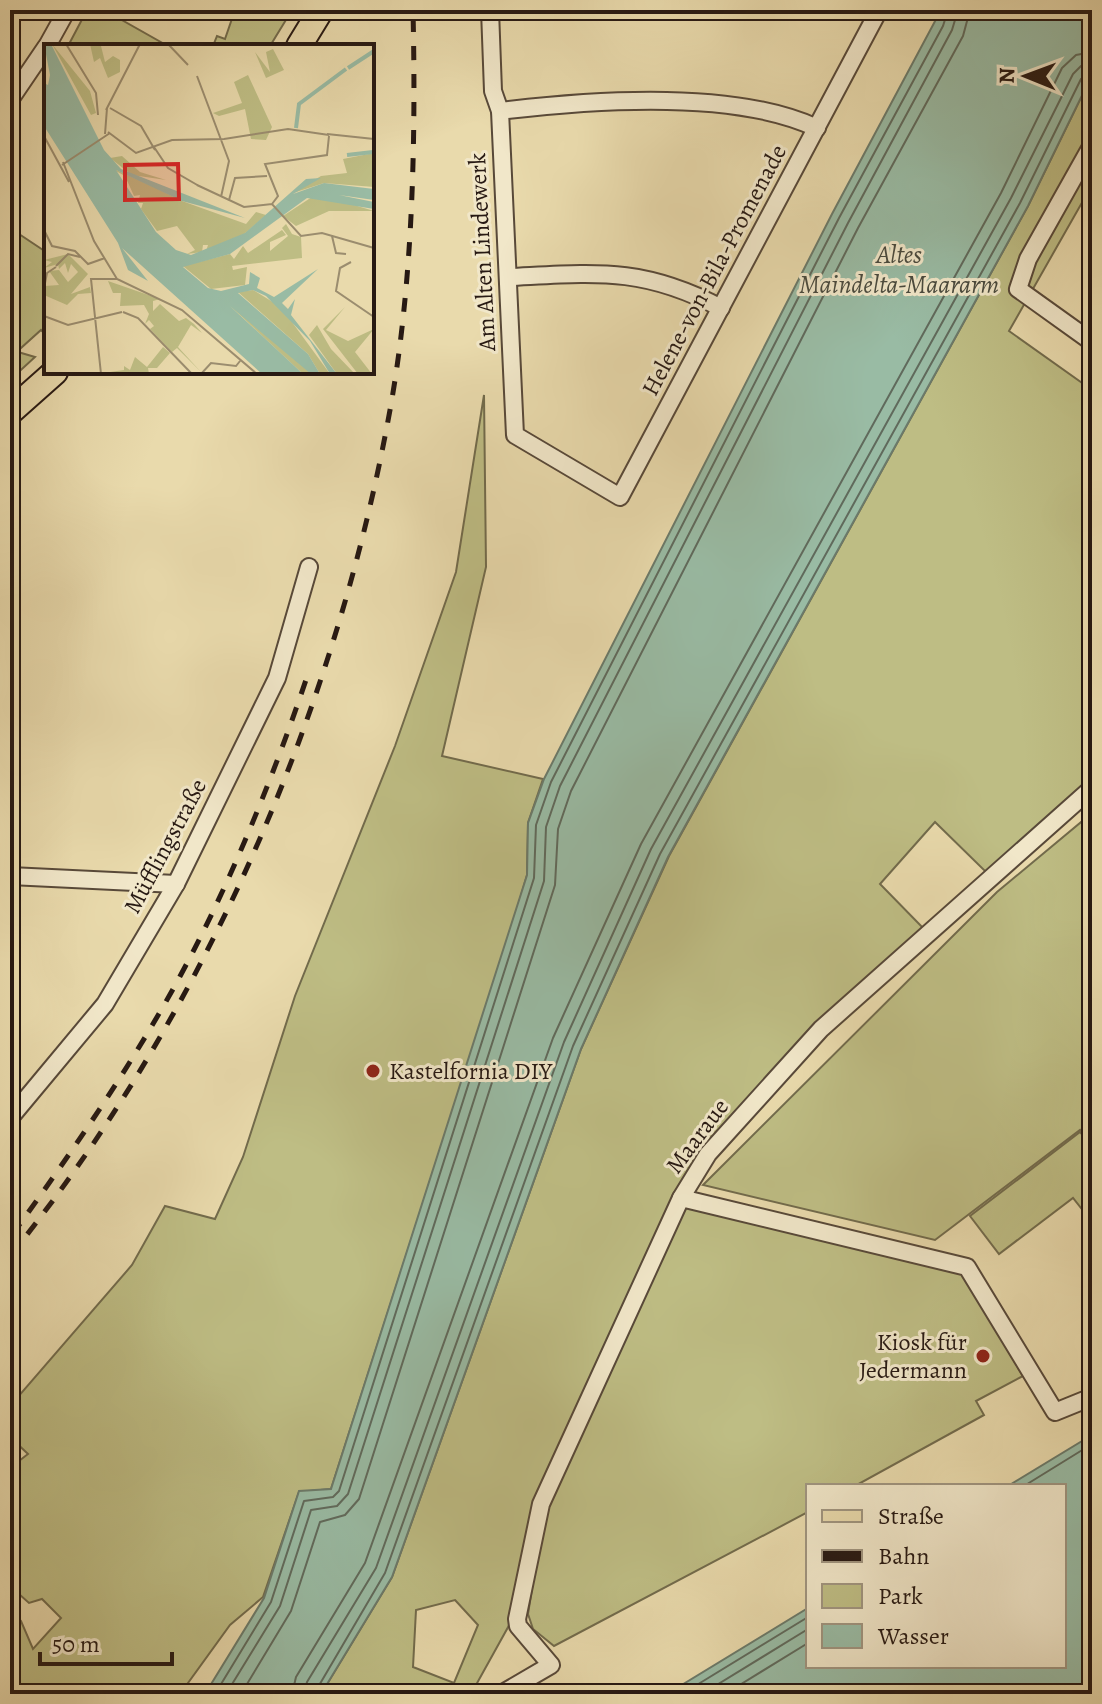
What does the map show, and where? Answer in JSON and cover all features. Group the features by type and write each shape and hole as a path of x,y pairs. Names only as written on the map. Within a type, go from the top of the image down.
{"main road":[{"path":"300,44 321,10"},
{"path":"10,412 53,374"}],"street":[{"path":"48,44 67,10"},
{"name":"Am Alten Lindewerk","path":"490,10 493,91 500,111 515,435 564,466"},
{"name":"Helene-von-Bila-Promenade","path":"564,466 620,497 879,10"},
{"path":"10,100 44,50"},
{"path":"500,111 586,100 721,105 794,117 817,128"},
{"path":"1092,145 1028,259 1018,289 1092,342"},
{"path":"508,277 637,275 687,289 721,308"},
{"name":"Müfflingstraße","path":"10,1118 105,1004 176,884 277,678 309,567"},
{"name":"Maaraue","path":"1092,788 821,1029 708,1154 681,1198 967,1267 1055,1412 1092,1397"},
{"path":"10,876 176,884"},
{"path":"503,1693 551,1665 518,1626 517,1619 541,1504 681,1198"}],"green space":[{"path":"87,10 104,10 164,44 69,44"},
{"path":"235,10 292,10 271,44 214,44 217,36 225,39"},
{"path":"1092,75 1092,185 1009,331 1092,390 1092,781 987,873 935,822 880,884 926,931 821,1029 708,1154 541,1504 512,1620 471,1694 355,1694 351,1690 348,1694 321,1694 392,1577 581,1049 669,856 1028,206","holes":["455,1600 478,1625 454,1683 413,1667 416,1610"]},
{"path":"10,228 44,251 44,333 41,330 21,348 10,342"},
{"path":"18,352 35,357 10,380 10,363"},
{"path":"484,395 486,567 442,756 543,779 528,823 527,875 513,923 331,1489 299,1492 263,1597 230,1625 180,1694 10,1694 10,1609 21,1621 33,1649 61,1618 42,1599 29,1603 10,1586 10,1468 28,1454 10,1437 10,1406 132,1265 165,1206 215,1219 243,1157 295,996 395,746 456,572"},
{"path":"1092,813 1092,1145 1080,1130 935,1240 703,1185 997,892"},
{"path":"1080,1132 1092,1147 1092,1222 1073,1198 999,1254 970,1216"},
{"path":"685,1203 962,1273 1023,1376 976,1401 984,1415 859,1484 806,1484 806,1513 554,1646 533,1629 528,1614 546,1500"}],"water":[{"name":"Altes Maindelta-Maararm","path":"941,10 1092,10 1092,75 1028,206 668,857 581,1049 392,1577 321,1694 205,1694 264,1598 299,1491 331,1489 527,875 528,823 544,779 832,214"},
{"path":"1092,1435 1092,1694 667,1694 806,1609 806,1668 1066,1668 1066,1484 1011,1484"}],"railway":[{"path":"10,1256 78,1165 141,1069 198,968 249,864 293,757 331,648 363,537 396,375 411,218 413,10"},
{"path":"12,1235 114,1087 182,972 247,835 310,668"}],"place":[{"name":"Kastelfornia DIY","path":"373,1071"},
{"name":"Kiosk für Jedermann","path":"983,1356"}]}
